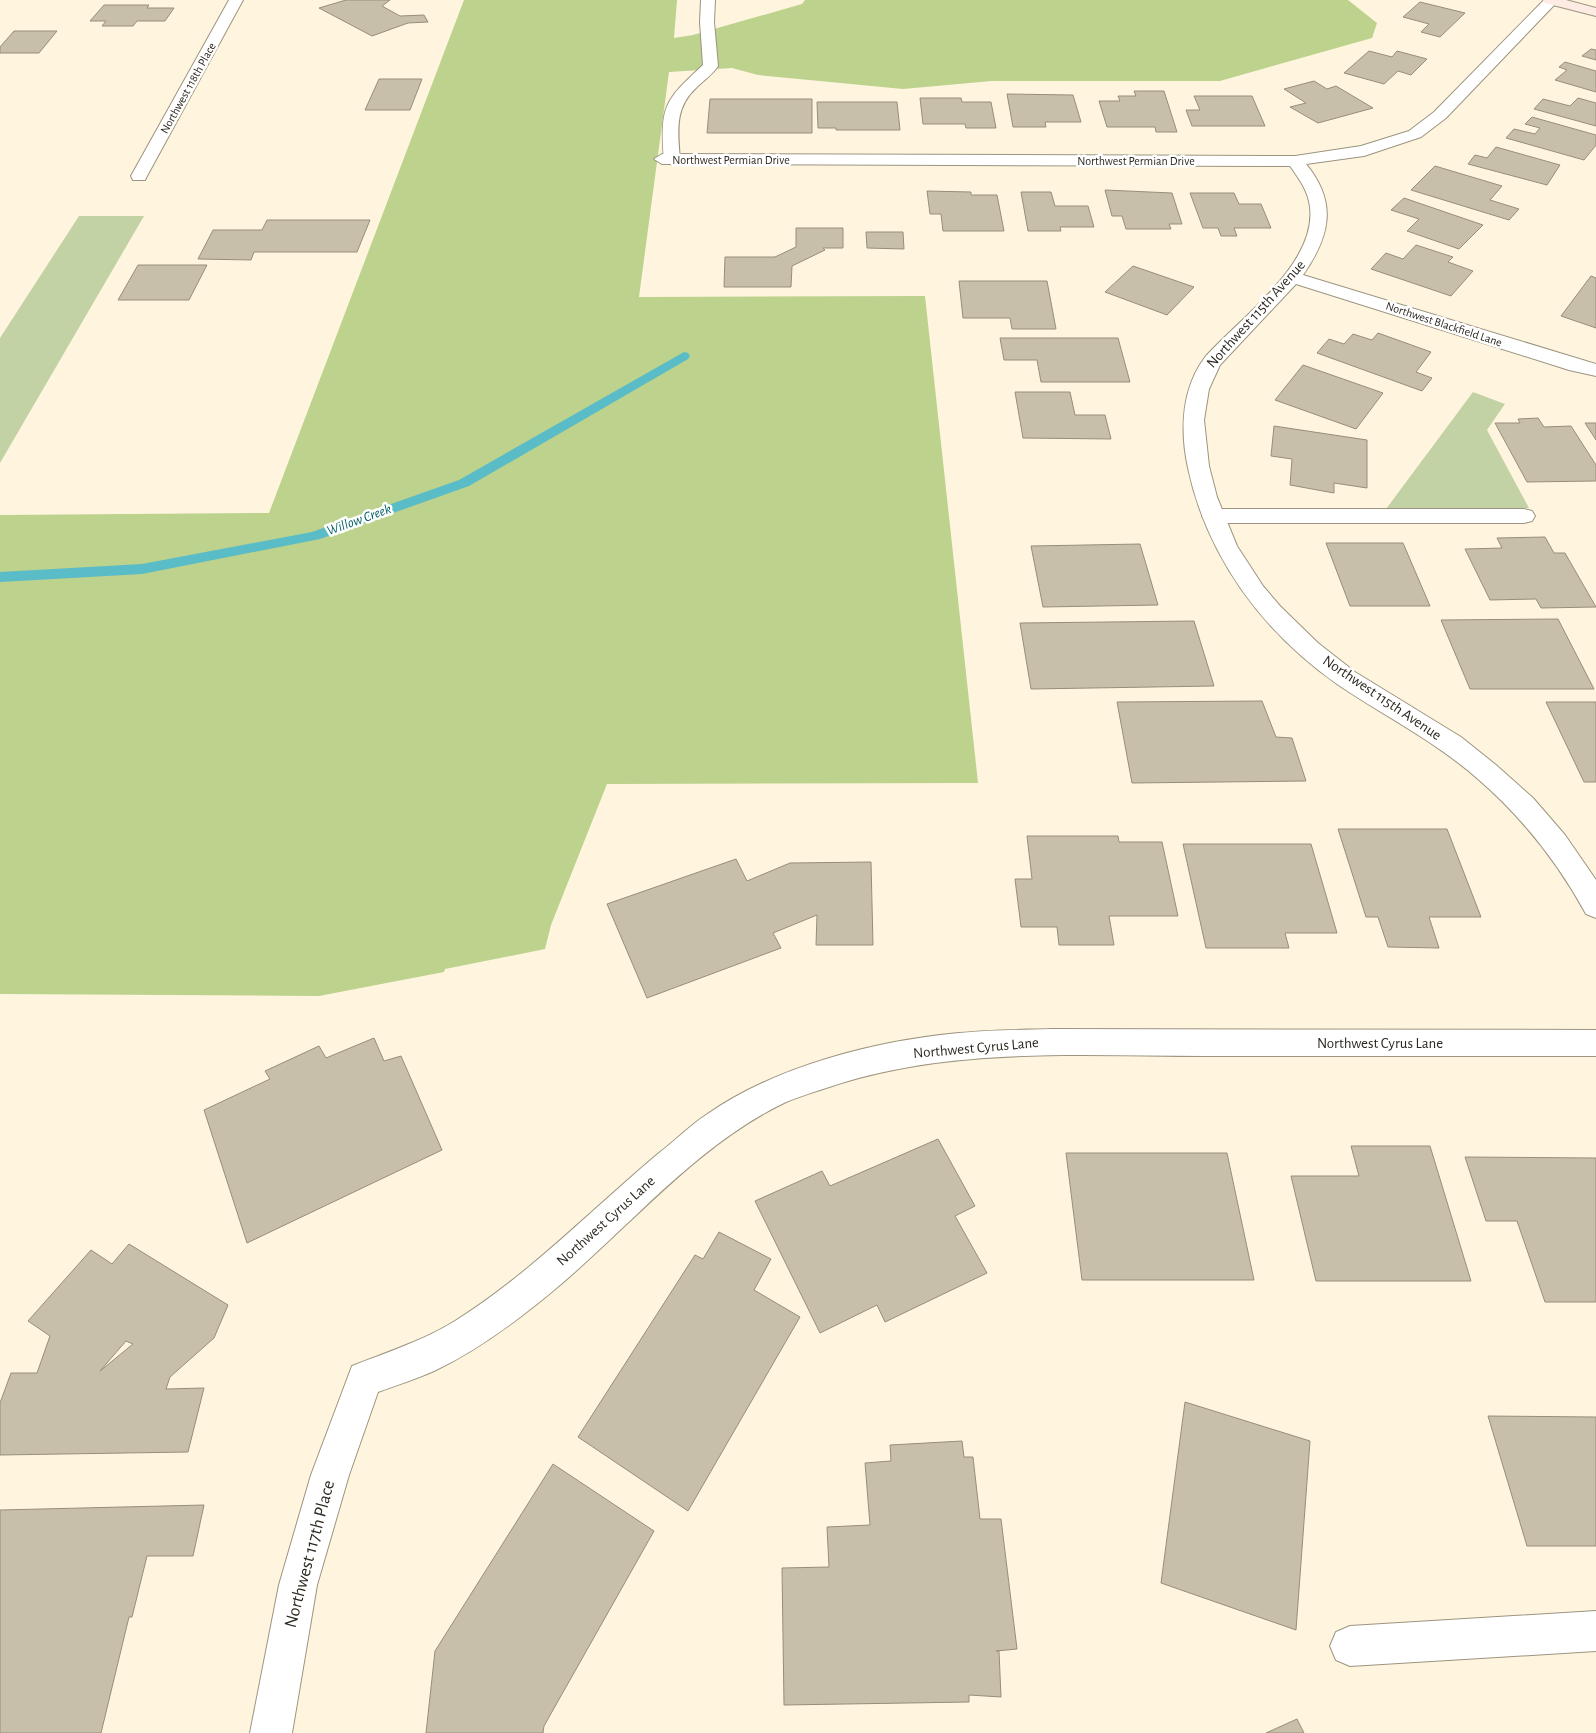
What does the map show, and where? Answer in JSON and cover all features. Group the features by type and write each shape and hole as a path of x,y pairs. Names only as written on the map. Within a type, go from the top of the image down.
{"street":[{"name":"Northwest 118th Place","path":"140,176 236,0"},
{"name":"Northwest Permian Drive","path":"708,0 707,22 712,66 690,86 674,105 667,159 1295,162 1364,151 1415,134 1440,115 1551,0"},
{"path":"1551,0 1596,12"},
{"name":"Northwest 115th Avenue","path":"1295,162 1312,183 1320,215 1319,230 1312,249 1292,276 1205,371 1197,396 1192,426 1195,452 1213,516 1233,560 1249,584 1286,627 1330,666 1466,755 1508,789 1540,822 1596,906"},
{"name":"Northwest Blackfield Lane","path":"1292,276 1576,366 1596,370"},
{"path":"1213,516 1524,516"},
{"name":"Northwest Cyrus Lane","path":"365,1378 422,1358 466,1334 504,1308 549,1272 629,1199 717,1125 777,1091 846,1067 908,1053 960,1046 1051,1042 1596,1043"},
{"name":"Northwest 117th Place","path":"271,1733 298,1585 330,1475 365,1378"},
{"path":"1350,1646 1596,1632"}],"green space":[{"path":"464,0 677,0 674,38 693,35 802,4 805,0 1348,0 1377,23 1372,38 1220,81 992,81 903,89 758,75 732,68 669,72 639,297 925,296 978,783 607,784 551,925 545,949 445,969 444,972 319,996 0,994 0,515 269,513"},
{"path":"79,216 144,216 0,463 0,338"},
{"path":"1473,392 1505,404 1487,430 1529,508 1386,509"}],"building":[{"path":"346,0 390,0 382,6 400,16 424,15 428,22 408,23 372,36 319,8"},
{"path":"1420,2 1465,13 1440,37 1421,32 1429,24 1403,17"},
{"path":"104,5 149,5 147,8 174,8 165,21 137,21 133,26 102,26 106,21 90,21"},
{"path":"14,31 57,31 39,53 0,53 0,47"},
{"path":"1591,49 1596,50 1596,60 1582,56"},
{"path":"1369,51 1392,57 1397,51 1427,59 1411,75 1398,71 1384,84 1344,73"},
{"path":"1565,62 1596,71 1596,92 1555,80 1567,70 1559,67"},
{"path":"379,79 422,79 410,110 365,110"},
{"path":"1314,81 1327,89 1336,86 1373,108 1318,123 1290,107 1306,103 1284,89"},
{"path":"1134,91 1164,91 1177,132 1156,132 1155,127 1107,127 1099,101 1120,101 1118,96 1136,96"},
{"path":"1007,94 1073,95 1081,122 1045,122 1046,127 1013,127"},
{"path":"1194,96 1252,96 1265,126 1192,126 1186,110 1200,110"},
{"path":"920,98 961,98 962,102 991,102 996,128 966,128 965,124 923,124"},
{"path":"1578,98 1596,103 1596,126 1534,109 1543,99 1570,106"},
{"path":"710,99 812,99 812,133 707,133"},
{"path":"817,102 897,102 900,130 836,130 836,128 818,128"},
{"path":"1532,117 1596,135 1596,145 1584,160 1506,138 1514,129 1535,134 1540,128 1525,124"},
{"path":"1496,147 1560,165 1547,185 1468,164 1475,155 1487,158"},
{"path":"1435,166 1502,186 1490,200 1519,209 1509,220 1411,190"},
{"path":"1105,190 1172,193 1182,224 1169,224 1171,229 1126,229 1122,216 1112,216"},
{"path":"927,191 971,192 971,195 997,195 1004,231 943,231 941,214 930,214"},
{"path":"1021,192 1051,192 1055,206 1088,206 1094,227 1060,227 1061,231 1028,231"},
{"path":"1190,193 1234,193 1239,204 1261,204 1271,228 1234,228 1237,236 1221,236 1218,228 1203,228"},
{"path":"1404,198 1483,225 1459,249 1407,231 1419,219 1391,210"},
{"path":"267,220 370,220 357,252 254,252 251,260 198,259 213,230 262,230"},
{"path":"796,228 843,228 843,248 823,248 825,250 792,266 791,287 724,287 725,257 775,257 796,247"},
{"path":"866,232 903,232 904,249 867,248"},
{"path":"1416,245 1453,257 1448,262 1473,271 1451,296 1371,269 1386,253 1403,259"},
{"path":"138,265 207,265 189,300 118,300"},
{"path":"1133,266 1194,287 1167,315 1105,292"},
{"path":"1591,276 1596,278 1596,328 1561,316"},
{"path":"959,281 1047,281 1056,329 1012,329 1010,318 963,318"},
{"path":"1378,333 1431,352 1416,372 1432,378 1422,391 1317,353 1329,339 1344,344 1353,334 1372,340"},
{"path":"1000,338 1118,338 1130,382 1041,382 1037,360 1004,360"},
{"path":"1303,365 1383,393 1356,429 1275,400"},
{"path":"1015,392 1070,392 1075,415 1105,415 1111,439 1023,438"},
{"path":"1538,418 1544,427 1571,426 1596,465 1596,481 1527,482 1495,423 1520,423 1518,419"},
{"path":"1585,423 1596,423 1596,440"},
{"path":"1274,426 1367,440 1367,488 1334,483 1334,493 1290,485 1292,459 1271,456"},
{"path":"1545,537 1554,553 1565,553 1596,607 1541,608 1536,599 1490,600 1465,549 1502,548 1497,538"},
{"path":"1326,543 1403,543 1430,606 1350,606"},
{"path":"1140,544 1158,605 1043,607 1031,546"},
{"path":"1558,619 1594,689 1470,689 1441,620"},
{"path":"1194,621 1214,686 1031,689 1020,623"},
{"path":"1262,701 1276,737 1292,738 1306,781 1132,783 1117,702"},
{"path":"1546,702 1596,702 1596,782 1584,782"},
{"path":"1338,829 1447,829 1481,917 1429,917 1439,948 1388,947 1378,917 1366,917"},
{"path":"1027,836 1118,836 1119,842 1162,842 1178,916 1109,916 1114,945 1059,945 1057,927 1021,927 1015,879 1032,879"},
{"path":"1183,844 1311,844 1337,933 1285,933 1289,948 1206,948"},
{"path":"736,859 747,881 790,863 871,862 873,945 816,945 817,915 773,933 781,948 647,998 607,904"},
{"path":"374,1038 384,1061 401,1056 442,1150 247,1243 204,1110 270,1079 265,1071 319,1046 326,1058"},
{"path":"938,1139 975,1206 955,1216 987,1273 885,1322 877,1305 820,1333 755,1201 822,1171 830,1186"},
{"path":"1351,1146 1430,1146 1471,1281 1316,1281 1291,1176 1359,1176"},
{"path":"1066,1153 1227,1153 1254,1280 1082,1280"},
{"path":"1465,1157 1596,1158 1596,1302 1545,1302 1517,1221 1486,1221"},
{"path":"719,1232 771,1259 754,1290 800,1317 688,1511 578,1437 695,1255 703,1259"},
{"path":"129,1244 228,1305 214,1338 170,1377 166,1389 204,1388 188,1452 0,1455 0,1403 11,1373 37,1373 50,1336 28,1321 91,1250 112,1264","holes":["126,1341 133,1344 100,1371"]},
{"path":"1185,1402 1310,1441 1296,1630 1161,1583"},
{"path":"1488,1416 1596,1417 1596,1546 1527,1546"},
{"path":"962,1441 964,1457 973,1457 980,1519 1001,1519 1017,1649 996,1651 999,1651 1001,1697 969,1695 969,1702 784,1705 782,1568 829,1567 827,1527 870,1525 865,1463 891,1461 890,1445"},
{"path":"553,1464 654,1531 544,1726 543,1733 426,1733 435,1651"},
{"path":"204,1505 193,1556 147,1556 132,1617 129,1617 101,1733 0,1733 0,1510"},
{"path":"1297,1719 1304,1733 1266,1733"}],"waterway":[{"name":"Willow Creek","path":"0,577 142,569 315,536 464,483 684,356"}]}
